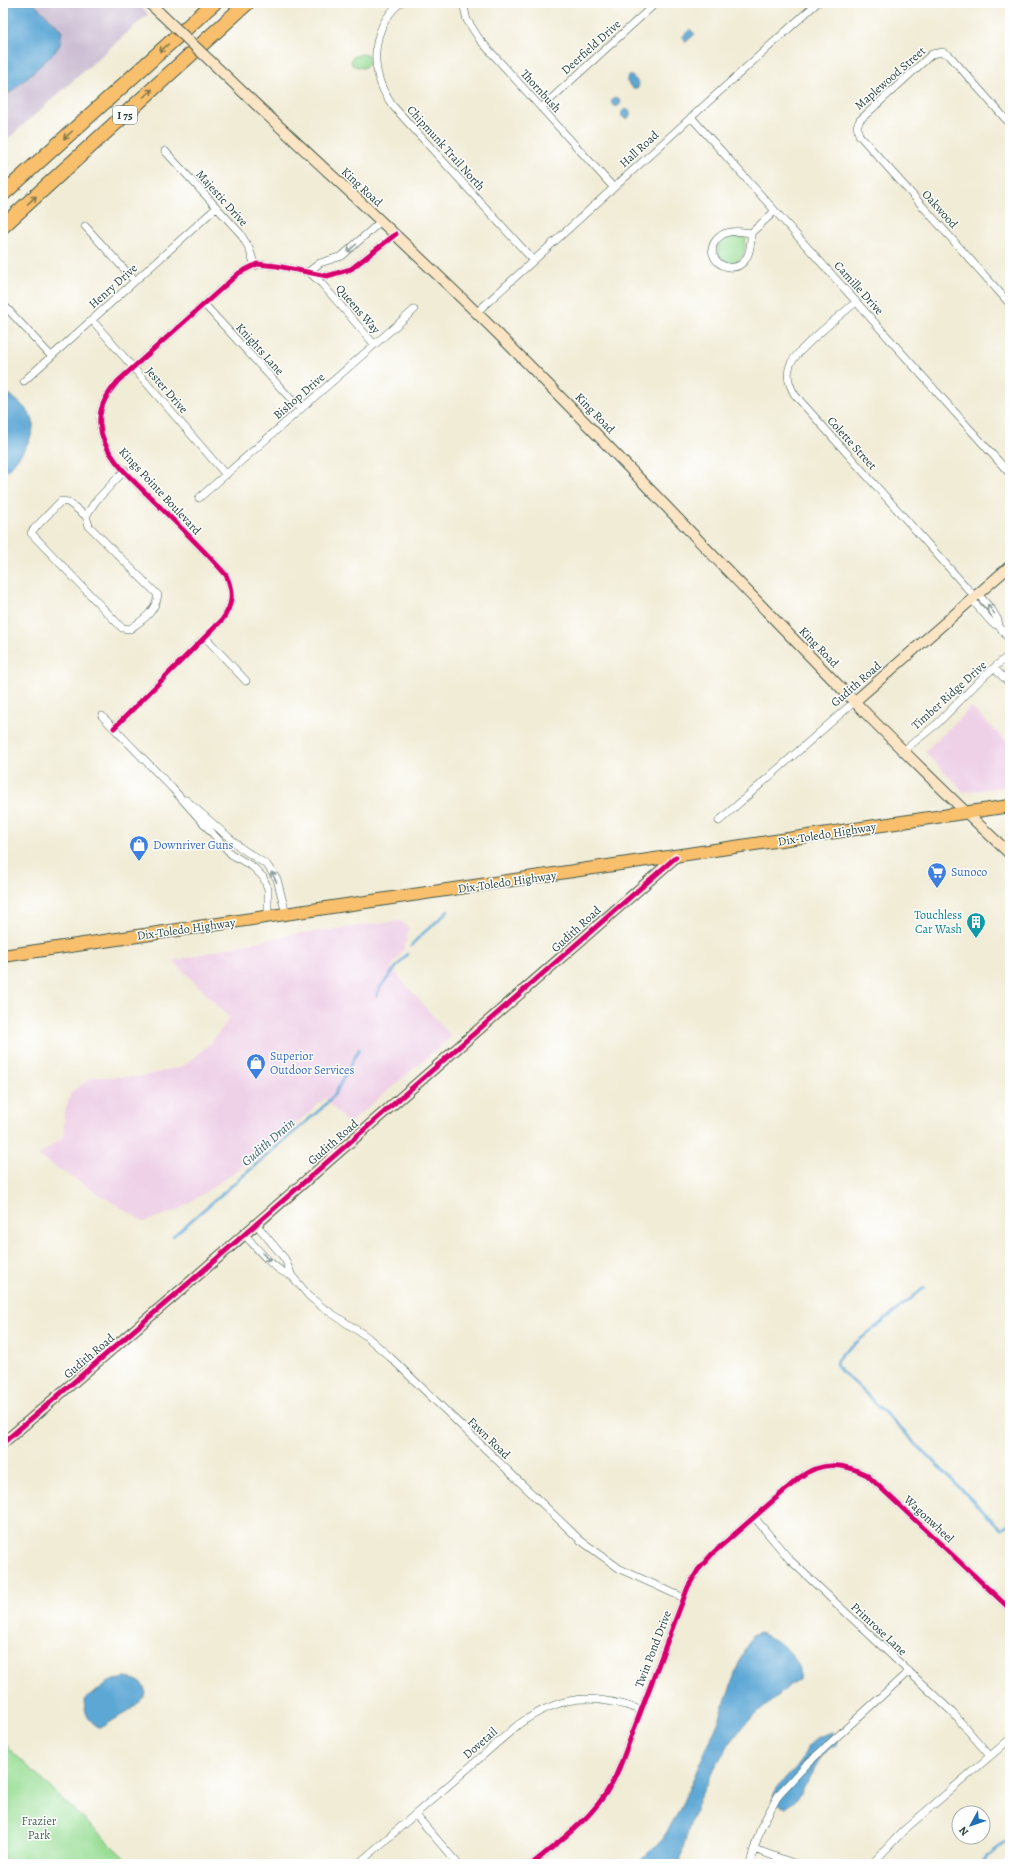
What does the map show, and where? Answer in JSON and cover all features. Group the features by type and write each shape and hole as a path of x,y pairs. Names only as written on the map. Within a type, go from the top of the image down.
{"highway":[{"name":"I 75","path":"3,194 214,3"},
{"name":"I 75","path":"3,226 247,3"}],"main road":[{"name":"King Road","path":"149,3 380,222 396,234 477,312 619,457 854,702 966,813 1010,854"},
{"name":"Gudith Road","path":"854,702 1010,566"},
{"name":"Dix-Toledo Highway","path":"3,956 1010,806"},
{"name":"Gudith Road","path":"3,1443 256,1224 676,856"}],"street":[{"name":"Chipmunk Trail North","path":"400,3 386,20 378,36 376,69 380,85 388,99 533,260"},
{"name":"Thornbush","path":"462,3 467,20 480,40 613,188"},
{"name":"Deerfield Drive","path":"541,108 656,3"},
{"name":"Hall Road","path":"477,312 817,3"},
{"name":"Maplewood Street","path":"857,126 860,120 932,54 943,52 949,55 1010,124"},
{"name":"Camille Drive","path":"691,117 1010,474"},
{"name":"Oakwood","path":"857,126 859,135 1010,304"},
{"name":"Majestic Drive","path":"165,151 240,233 255,266"},
{"name":"Henry Drive","path":"24,381 216,208"},
{"path":"751,233 750,252 739,266 732,268 725,266 715,258 714,243 718,237 726,233 751,233 775,211"},
{"path":"308,272 320,263 342,256 380,222"},
{"path":"84,226 135,281"},
{"name":"Kings Pointe Boulevard","path":"114,728 222,620 231,604 231,588 226,575 116,461 105,442 101,431 100,418 102,408 109,392 133,368 239,273 257,264 277,266 327,276 351,269 396,234"},
{"name":"Queens Way","path":"308,272 322,284 374,344"},
{"name":"Colette Street","path":"856,302 794,358 788,372 791,388 795,395 975,597 992,623 999,626 1010,641"},
{"path":"3,304 51,356"},
{"name":"Knights Lane","path":"204,304 300,409"},
{"name":"Bishop Drive","path":"199,498 414,310"},
{"name":"Jester Drive","path":"92,320 226,475"},
{"name":"Kings Pointe Boulevard","path":"86,516 95,502 125,470"},
{"path":"61,501 68,502 86,516 89,526 158,595 156,604 149,616 130,629 122,628 31,533 61,501"},
{"path":"205,637 246,680"},
{"name":"Timber Ridge Drive","path":"903,751 938,723 982,678 995,669 1010,654"},
{"path":"995,669 1010,684"},
{"name":"Gudith Road","path":"719,821 854,702"},
{"path":"102,716 172,788 211,833 235,857 253,867 263,877 268,889 268,917"},
{"path":"172,788 218,826 241,848 267,865 277,879 286,914"},
{"path":"211,833 218,826"},
{"path":"235,857 241,848"},
{"name":"Fawn Road","path":"256,1224 285,1259 292,1276 309,1296 322,1307 366,1336 390,1357 580,1540 620,1569 684,1598"},
{"name":"Fawn Road","path":"244,1234 282,1273 292,1276"},
{"name":"Twin Pond Drive","path":"532,1864 594,1811 605,1797 615,1780 690,1583 704,1562 806,1473 823,1465"},
{"name":"Wagonwheel","path":"823,1465 844,1467 867,1475 1010,1609"},
{"name":"Primrose Lane","path":"754,1517 790,1560 952,1712 990,1756"},
{"path":"750,1864 761,1827 779,1794 807,1764 909,1672"},
{"name":"Dovetail","path":"358,1864 519,1724 547,1707 565,1701 589,1698 611,1700 641,1710"},
{"path":"872,1864 903,1831 1010,1739"},
{"path":"415,1814 458,1864"},
{"path":"754,1849 796,1864"}],"shaded area":[{"path":"3,3 137,3 148,14 3,143"},
{"path":"971,707 1010,745 1010,786 964,792 925,752"},
{"path":"400,921 409,928 404,949 391,967 451,1037 348,1124 325,1098 275,1143 219,1183 178,1210 144,1222 38,1156 64,1137 64,1115 71,1092 93,1077 140,1077 183,1066 210,1044 230,1018 173,961 240,945 296,934"}],"green space":[{"path":"362,54 368,55 369,64 363,68 352,65 351,60 353,57"},
{"path":"727,236 746,238 743,256 735,262 725,262 719,256 719,244"},
{"name":"Frazier Park","path":"3,1743 131,1864 3,1864"}],"water":[{"path":"3,3 33,3 62,30 60,44 55,52 10,93 4,94"},
{"path":"690,29 695,34 686,42 682,37"},
{"path":"632,76 639,83 638,88 633,88 627,82 627,78"},
{"path":"614,98 618,98 620,102 618,106 614,106 612,104 612,100"},
{"path":"624,110 628,110 630,114 628,118 624,118 622,116 622,112"},
{"path":"3,389 27,410 32,418 33,425 32,433 25,449 3,474"},
{"path":"759,1633 774,1640 788,1650 797,1664 799,1680 791,1684 743,1727 717,1763 694,1813 688,1830 680,1864 637,1864 663,1838 678,1813 719,1720 740,1659 752,1636"},
{"path":"126,1678 142,1684 146,1694 136,1706 101,1728 97,1726 88,1717 84,1700 110,1681"},
{"path":"832,1732 838,1739 836,1745 829,1749 820,1759 796,1800 786,1808 777,1804 773,1796 777,1788 801,1762 808,1746 818,1737"}],"waterway":[{"name":"Gudith Drain","path":"411,946 419,936 439,920 448,910"},
{"name":"Gudith Drain","path":"376,996 381,986 407,954"},
{"name":"Gudith Drain","path":"173,1236 322,1108 335,1094 359,1049"},
{"path":"924,1288 842,1354 837,1360 836,1364 841,1371 857,1385 1001,1529 1010,1524"},
{"path":"979,1864 1010,1839"}],"cycle path":[{"path":"114,728 222,620 230,604 231,593 229,581 226,575 210,557 131,479 107,448 102,437 100,425 100,413 107,396 118,381 239,273 257,264 277,266 327,276 351,269 396,234"},
{"path":"3,1443 190,1282 676,857"},
{"path":"532,1864 583,1821 594,1809 613,1782 688,1587 698,1570 713,1553 807,1472 824,1466 841,1466 867,1475 1010,1609"}],"place":[{"name":"Downriver Guns","path":"139,862"},
{"name":"Sunoco","path":"937,889"},
{"name":"Touchless Car Wash","path":"976,939"},
{"name":"Superior Outdoor Services","path":"256,1080"}]}
